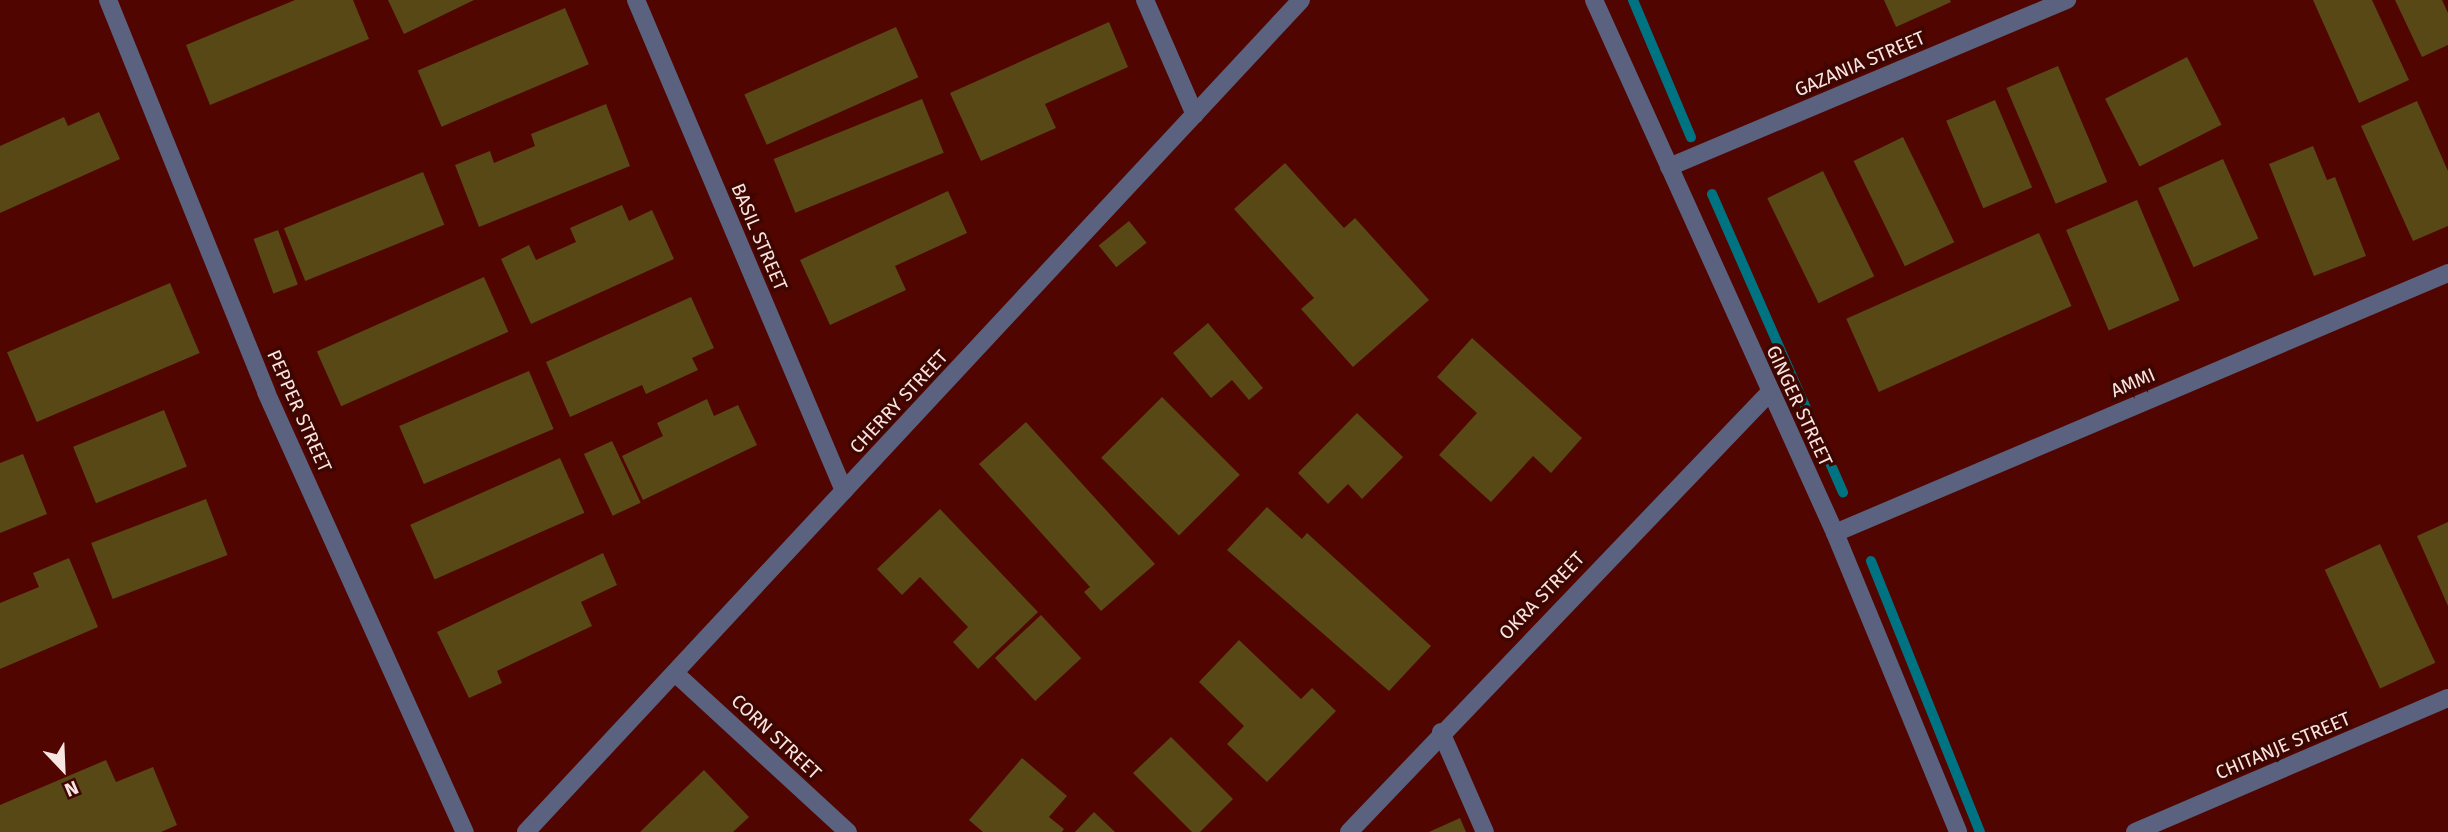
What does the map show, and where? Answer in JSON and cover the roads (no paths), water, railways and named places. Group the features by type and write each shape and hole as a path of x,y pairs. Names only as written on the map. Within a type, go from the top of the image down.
{"street":[{"name":"PEPPER STREET","path":"108,0 266,392 465,832"},
{"name":"BASIL STREET","path":"636,0 844,491"},
{"path":"1145,0 1195,115"},
{"name":"CHERRY STREET","path":"526,832 1301,0"},
{"name":"GINGER STREET","path":"1594,0 1769,393 1835,533 1958,832"},
{"name":"GAZANIA STREET","path":"1669,167 2067,0"},
{"name":"AMMI","path":"1835,533 2448,273"},
{"name":"OKRA STREET","path":"1349,832 1441,732 1769,393"},
{"name":"CORN STREET","path":"675,673 848,832"},
{"name":"CHITANJE STREET","path":"2134,832 2448,698"},
{"path":"1441,732 1485,832"}],"waterway":[{"path":"1633,0 1691,137"},
{"path":"1712,194 1843,492"},
{"path":"1871,561 1980,832"}]}
